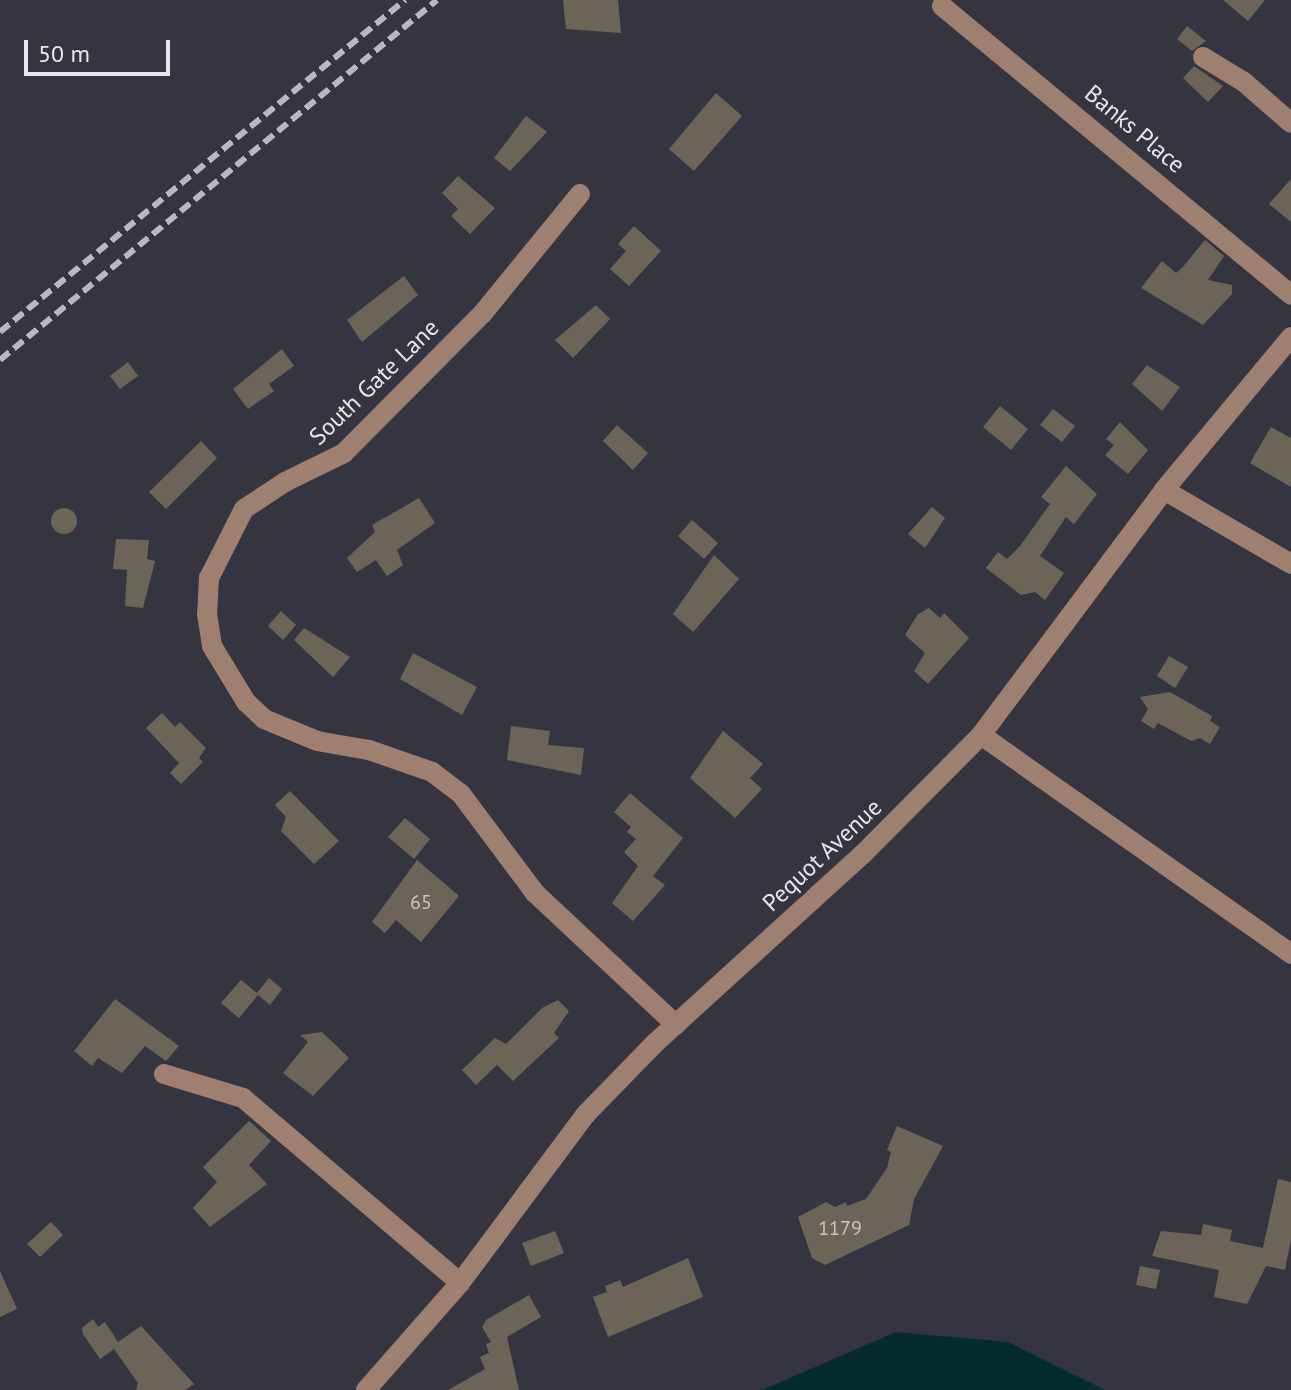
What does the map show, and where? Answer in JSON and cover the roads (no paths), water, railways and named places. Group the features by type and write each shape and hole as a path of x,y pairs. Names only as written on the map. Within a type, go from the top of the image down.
{"street":[{"name":"Banks Place","path":"942,6 1291,295"},
{"path":"1203,57 1244,82 1291,123"},
{"name":"South Gate Lane","path":"580,194 482,314 344,453 285,482 244,509 209,578 207,614 212,646 246,702 264,719 317,741 369,750 432,772 461,794 535,893 676,1025"},
{"name":"Pequot Avenue","path":"366,1390 460,1283 586,1114 676,1025 862,855 981,735 1164,490 1291,337"},
{"path":"1164,490 1291,564"},
{"path":"981,735 1291,954"},
{"path":"164,1074 243,1098 460,1283"}],"railway":[{"path":"0,332 405,0"},
{"path":"0,360 437,0"}]}
